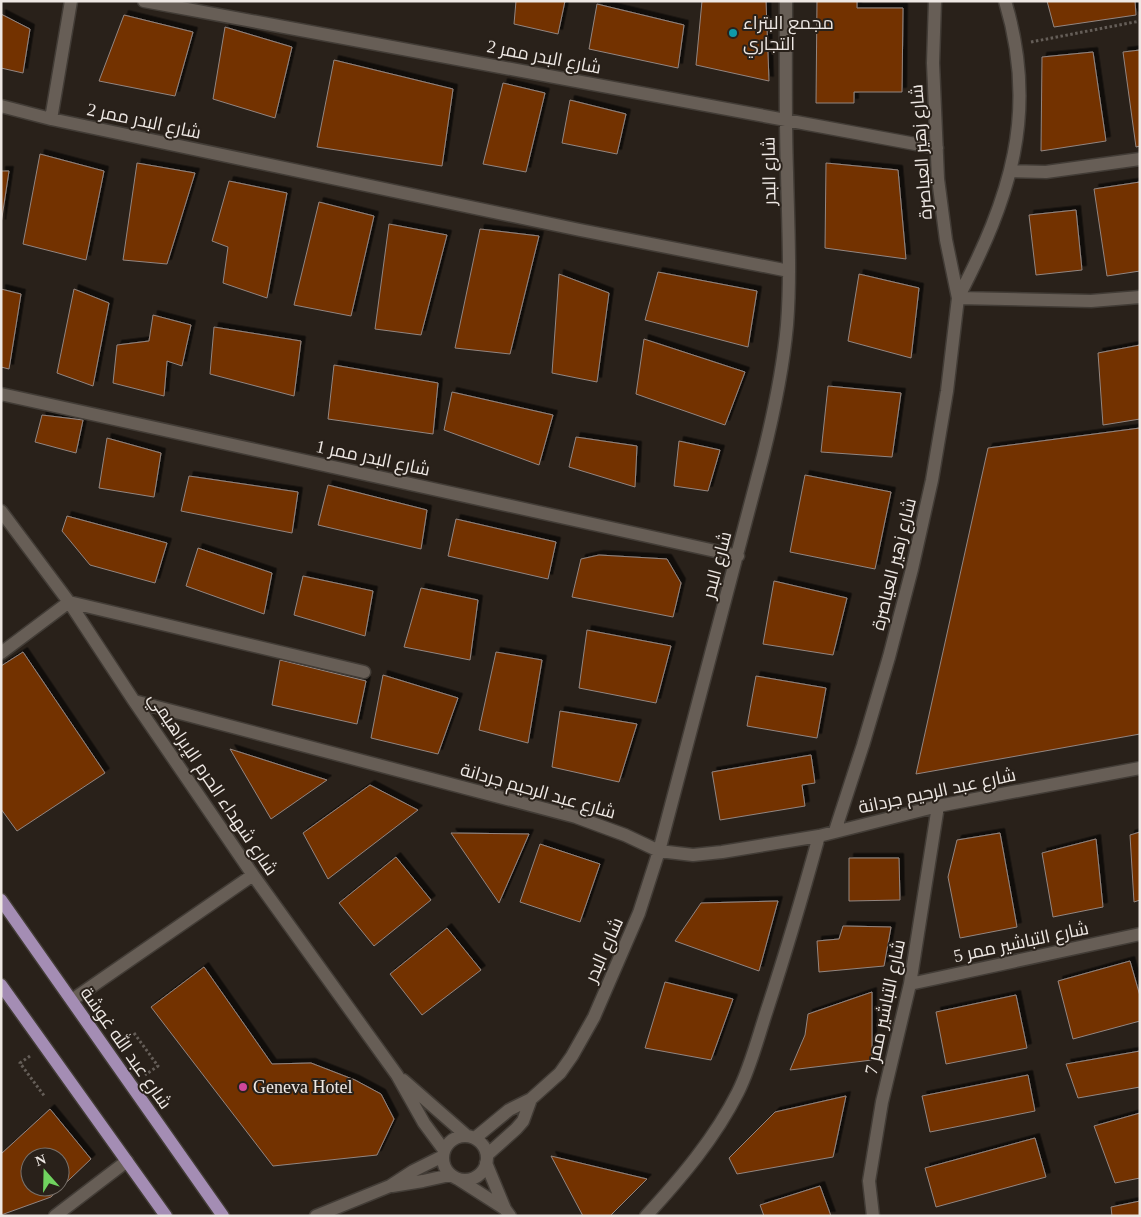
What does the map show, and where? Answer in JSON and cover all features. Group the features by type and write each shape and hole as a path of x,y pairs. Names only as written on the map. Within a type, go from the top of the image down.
{"main road":[{"name":"شارع عبد الله غوشة","path":"1,900 224,1216"},
{"path":"1,985 166,1216"}],"street":[{"path":"51,119 71,1"},
{"name":"شارع البدر ممر 2","path":"144,1 937,148"},
{"name":"شارع البدر","path":"471,1137 509,1110 531,1099 560,1073 572,1056 594,1017 639,914 659,851 738,556 775,408 787,324 789,271 785,121 786,1"},
{"name":"شارع زهير العياصرة","path":"835,831 889,657 912,569 932,480 948,391 958,298 941,210 933,63 935,1"},
{"name":"شارع زهير العياصرة","path":"958,298 988,236 1011,171 1020,109 1020,76 1016,45 1005,1"},
{"name":"شارع البدر ممر 2","path":"1,106 51,119 580,230 789,271"},
{"path":"1011,171 1046,172 1140,159"},
{"path":"958,298 1091,301 1140,297"},
{"name":"شارع البدر ممر 1","path":"1,394 738,556"},
{"name":"شارع شهداء الحرم الإبراهيمي","path":"1,511 70,602 134,701 253,875 397,1075 443,1153"},
{"path":"1,653 70,602 364,672"},
{"name":"شارع عبد الرحيم جردانة","path":"134,701 576,817 625,835 659,851 693,855 818,836 938,806 1140,768"},
{"name":"شارع التباشير ممر 7","path":"873,1216 869,1181 882,1102 910,984 938,806"},
{"path":"646,1216 695,1160 725,1117 739,1090 749,1066 778,977 818,836"},
{"path":"72,1000 253,875"},
{"name":"شارع التباشير ممر 5","path":"910,984 1138,937"},
{"name":"شارع شهداء الحرم الإبراهيمي","path":"397,1075 471,1137"},
{"name":"شارع البدر","path":"486,1159 523,1121 531,1099"},
{"path":"316,1216 390,1186 443,1153 453,1139 471,1137 483,1145 486,1159 507,1212"},
{"path":"443,1153 444,1166 454,1177 507,1212"},
{"path":"390,1186 454,1177 467,1180 476,1177 482,1171 486,1159"},
{"path":"55,1216 127,1161"}],"path":[{"path":"1016,45 1140,21"},
{"path":"134,1033 158,1066"},
{"path":"20,1063 46,1097"}],"building":[{"path":"516,1 565,1 558,34 514,24"},
{"name":"مجمع البتراء التجاري","path":"702,1 766,1 769,81 696,65"},
{"path":"817,1 857,1 857,8 903,8 902,92 854,92 854,103 816,103"},
{"path":"1047,1 1135,1 1136,15 1054,27"},
{"path":"597,4 684,25 678,68 589,49"},
{"path":"1,14 30,29 23,73 1,68"},
{"path":"124,15 193,32 175,96 99,81"},
{"path":"225,27 292,47 275,118 213,99"},
{"path":"1140,50 1140,146 1136,147 1123,52"},
{"path":"1093,52 1106,141 1041,151 1042,57"},
{"path":"334,60 453,89 442,166 317,147"},
{"path":"503,83 545,93 526,172 483,164"},
{"path":"570,100 626,114 617,154 562,143"},
{"path":"40,154 104,171 86,260 23,244"},
{"path":"137,163 195,173 167,264 123,260"},
{"path":"826,163 898,170 906,259 825,248"},
{"path":"1,171 9,171 1,224"},
{"path":"229,181 287,193 267,298 223,283 228,247 212,241"},
{"path":"1140,182 1140,271 1107,276 1094,189"},
{"path":"319,202 374,216 351,316 294,305"},
{"path":"1076,210 1082,270 1036,275 1029,215"},
{"path":"389,224 447,235 421,335 375,329"},
{"path":"480,229 539,236 510,354 455,348"},
{"path":"658,272 757,291 748,347 645,320"},
{"path":"559,274 609,293 597,382 552,373"},
{"path":"859,274 919,288 911,358 848,341"},
{"path":"1,289 21,294 9,369 1,367"},
{"path":"74,289 109,303 93,386 57,373"},
{"path":"153,315 191,325 182,366 167,361 164,396 113,383 117,345 149,341"},
{"path":"214,327 301,341 294,396 210,374"},
{"path":"644,339 745,372 725,425 636,394"},
{"path":"1140,345 1140,419 1103,425 1098,353"},
{"path":"334,365 438,383 433,434 328,419"},
{"path":"828,386 901,393 892,457 821,452"},
{"path":"452,392 553,415 539,465 444,430"},
{"path":"42,415 83,420 76,453 35,442"},
{"path":"1140,428 1140,734 916,774 988,448"},
{"path":"576,437 637,446 635,487 569,467"},
{"path":"107,438 161,453 154,497 99,488"},
{"path":"679,441 720,450 708,491 674,486"},
{"path":"805,475 891,492 875,569 790,552"},
{"path":"189,476 298,492 292,533 181,511"},
{"path":"328,485 427,510 421,549 318,525"},
{"path":"67,516 167,543 155,583 90,565 62,531"},
{"path":"456,519 556,542 548,579 448,556"},
{"path":"198,548 272,573 264,614 186,586"},
{"path":"599,555 667,559 681,583 673,617 572,597 581,559"},
{"path":"303,576 373,591 365,636 294,615"},
{"path":"774,581 847,598 833,655 763,644"},
{"path":"421,588 478,600 470,660 404,647"},
{"path":"587,630 671,646 656,703 579,688"},
{"path":"23,652 105,773 17,831 1,809 1,666"},
{"path":"496,652 542,660 528,743 479,730"},
{"path":"280,660 366,681 357,724 272,705"},
{"path":"383,675 458,698 438,754 371,738"},
{"path":"756,676 826,688 817,738 747,726"},
{"path":"560,711 637,724 619,782 552,767"},
{"path":"230,749 327,780 271,819"},
{"path":"811,755 815,783 802,785 805,806 720,820 712,772"},
{"path":"370,785 418,810 328,879 303,833"},
{"path":"1140,832 1140,900 1134,902 1130,835"},
{"path":"451,833 529,834 499,903"},
{"path":"1000,833 1017,927 960,938 948,877 957,840"},
{"path":"1096,839 1103,907 1053,917 1042,853"},
{"path":"540,844 600,864 580,922 520,902"},
{"path":"396,857 431,900 374,946 339,903"},
{"path":"849,858 899,858 900,900 849,901"},
{"path":"778,901 759,971 675,941 701,903"},
{"path":"843,926 891,927 884,966 819,972 817,941 839,939"},
{"path":"447,928 481,970 422,1015 390,974"},
{"path":"1130,961 1140,996 1140,1021 1073,1039 1058,981"},
{"path":"204,967 272,1064 311,1063 355,1080 381,1094 394,1119 377,1155 273,1166 151,1007"},
{"path":"665,982 733,999 711,1060 645,1048"},
{"path":"872,992 872,1060 790,1070 805,1035 808,1014"},
{"path":"1016,995 1027,1048 946,1064 936,1012"},
{"path":"1140,1051 1140,1087 1078,1098 1066,1064"},
{"path":"1028,1075 1035,1111 930,1132 922,1096"},
{"path":"846,1096 833,1157 737,1174 729,1158 775,1112"},
{"path":"50,1109 91,1159 70,1179 70,1147 20,1147 20,1197 51,1197 1,1215 1,1154"},
{"path":"1140,1113 1140,1178 1115,1183 1094,1126"},
{"path":"1035,1138 1046,1177 936,1207 925,1168"},
{"path":"551,1156 647,1179 610,1216 583,1216"},
{"path":"820,1186 831,1216 764,1216 760,1205"},
{"path":"1140,1201 1140,1216 1112,1216 1111,1207"}],"place":[{"name":"مجمع البتراء التجاري","path":"733,33"},
{"name":"Geneva Hotel","path":"243,1087"}]}
